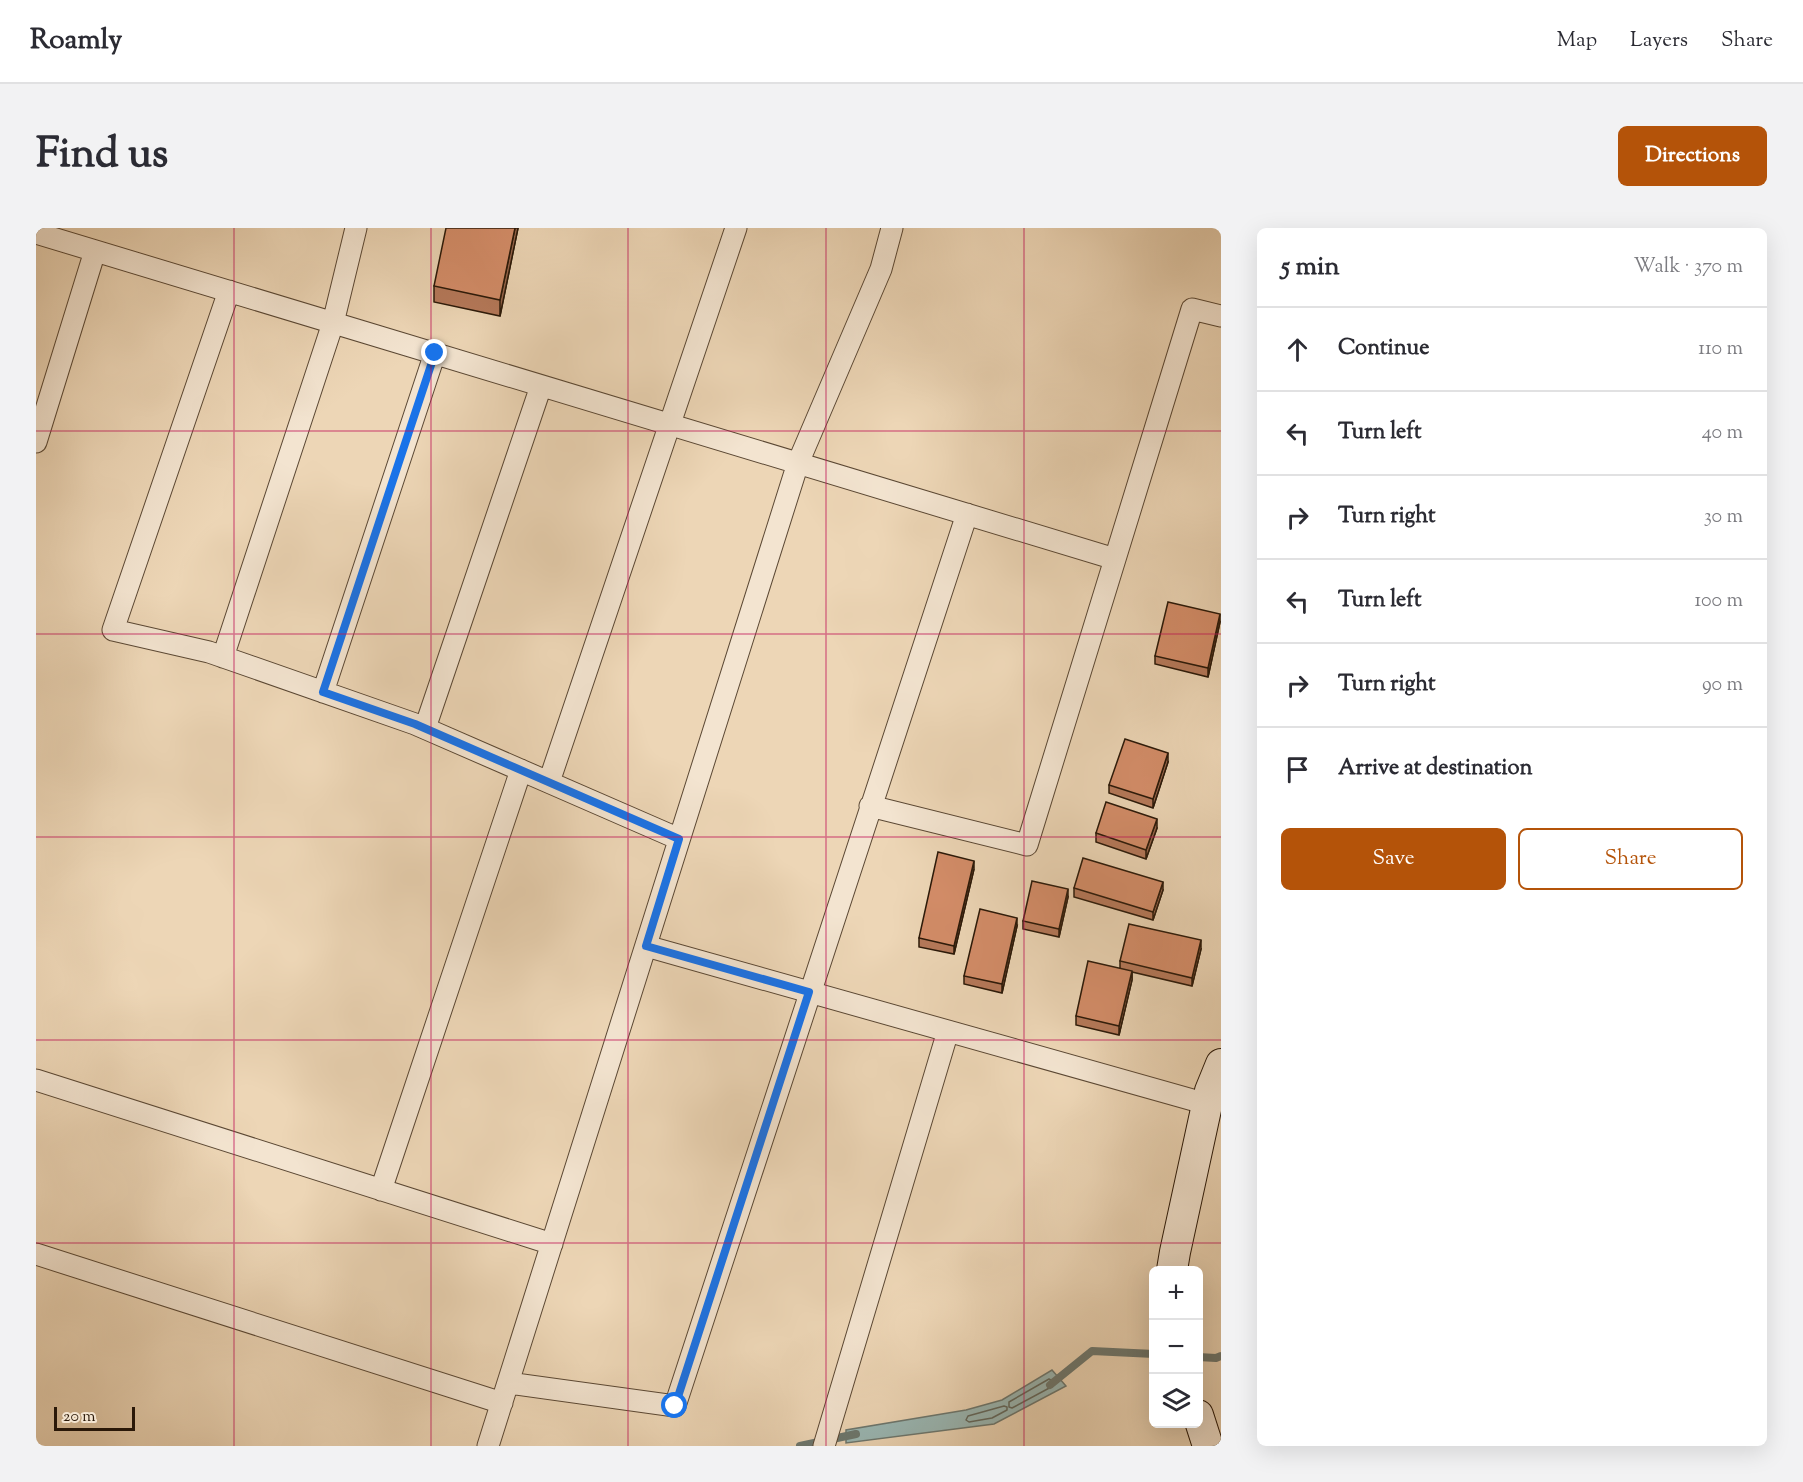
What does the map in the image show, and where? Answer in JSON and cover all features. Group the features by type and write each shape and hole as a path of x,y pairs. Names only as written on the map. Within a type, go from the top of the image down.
{"street":[{"path":"223,657 333,323 356,228"},
{"path":"549,782 736,228"},
{"path":"488,1446 798,463 881,269 892,228"},
{"path":"36,233 1115,559"},
{"path":"36,442 95,251"},
{"path":"229,291 113,630 209,652 425,728 679,839"},
{"path":"870,806 1027,845 1192,309 1221,316"},
{"path":"323,692 435,353"},
{"path":"425,728 541,386"},
{"path":"36,1254 505,1393 675,1406 967,514"},
{"path":"381,1190 521,770"},
{"path":"646,946 1207,1104"},
{"path":"824,1446 948,1031"},
{"path":"1173,1266 1174,1252 1210,1091 1221,1064"},
{"path":"36,1080 552,1244"},
{"path":"1202,1428 1208,1446"}],"water":[{"path":"1052,1370 1066,1386 994,1424 846,1443 846,1430 966,1410 1002,1400"}],"building":[{"path":"446,228 515,228 500,300 434,286"},
{"path":"1168,602 1220,614 1208,668 1155,656"},
{"path":"1125,739 1168,753 1153,799 1109,785"},
{"path":"1106,802 1157,819 1146,850 1096,833"},
{"path":"938,852 974,861 954,946 919,938"},
{"path":"1083,858 1163,882 1153,912 1074,888"},
{"path":"1032,881 1068,889 1059,929 1023,921"},
{"path":"980,909 1017,918 1002,984 964,976"},
{"path":"1129,924 1201,940 1192,978 1120,961"},
{"path":"1088,961 1132,971 1119,1026 1076,1016"}],"waterway":[{"path":"1050,1385 1092,1351 1149,1354"},
{"path":"1203,1357 1221,1356"},
{"path":"800,1446 856,1434"}],"route":[{"path":"435,353 323,692 415,724 679,839 646,946 809,992 675,1406"}]}
